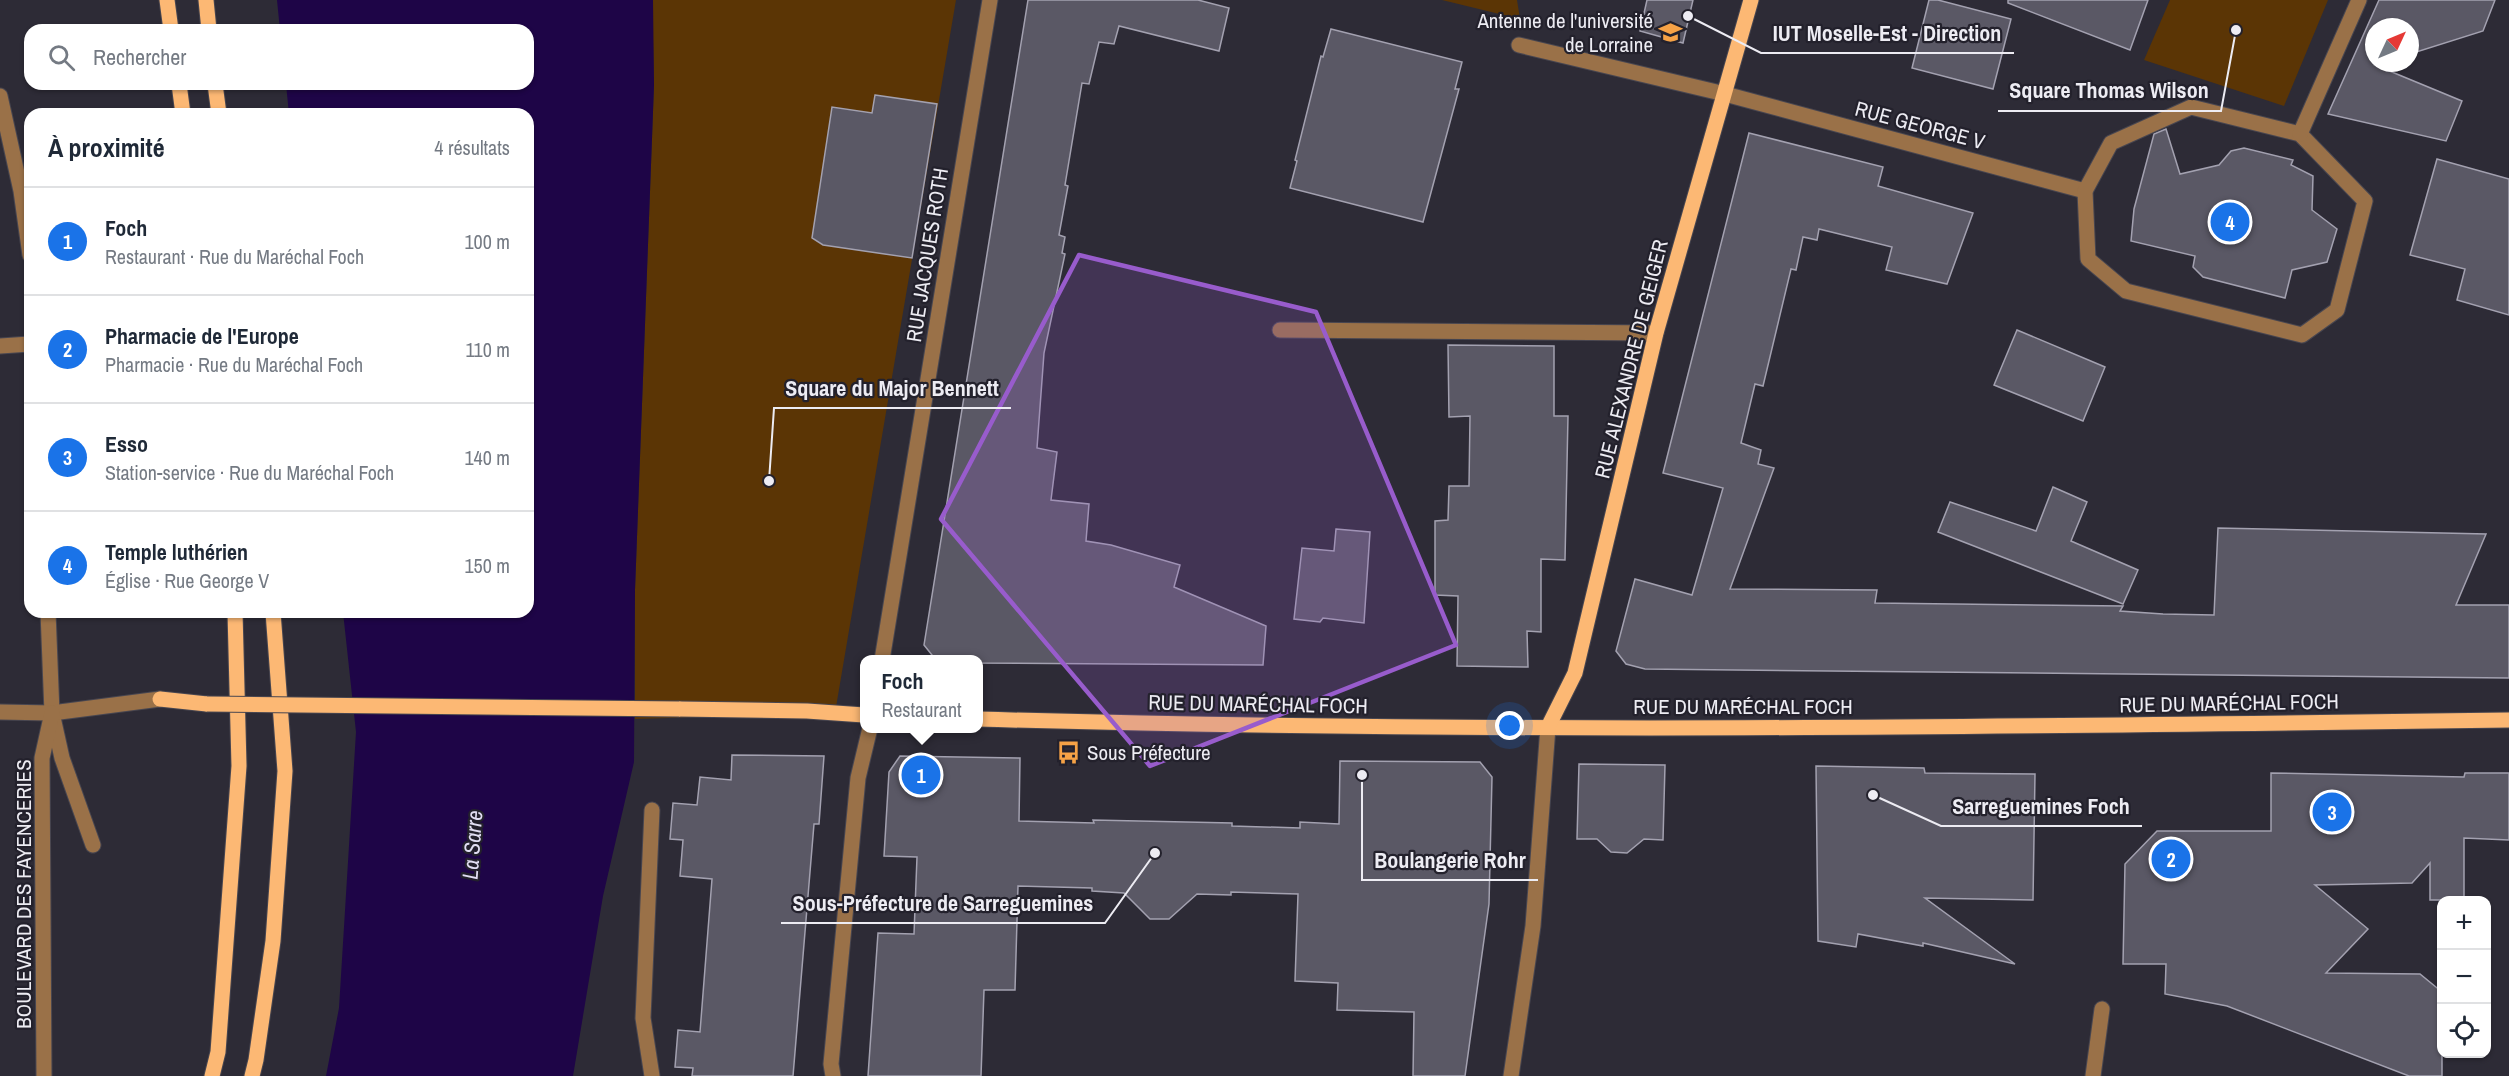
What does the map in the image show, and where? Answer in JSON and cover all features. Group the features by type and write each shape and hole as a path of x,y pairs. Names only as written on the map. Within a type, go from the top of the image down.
{"main road":[{"path":"167,0 170,24"},
{"path":"206,0 208,24"},
{"name":"RUE ALEXANDRE DE GEIGER","path":"1548,727 1575,674 1656,333 1751,0"},
{"path":"180,90 182,108"},
{"path":"216,90 218,108"},
{"path":"212,1076 218,1052 239,766 235,618"},
{"path":"252,1076 273,941 285,771 273,618"},
{"path":"160,699 207,704 807,711 860,715"},
{"name":"RUE DU MARÉCHAL FOCH","path":"983,718 1209,726 1548,727 2139,725 2509,720"}],"street":[{"name":"RUE JACQUES ROTH","path":"883,655 990,0"},
{"path":"2300,134 2359,0"},
{"name":"RUE GEORGE V","path":"1519,45 1725,94 2085,191"},
{"path":"0,96 24,212"},
{"path":"2190,107 2300,134 2365,201 2337,310 2302,335 2126,291 2088,259 2085,191 2111,143 2190,107"},
{"path":"1280,330 1656,333"},
{"path":"0,346 24,344"},
{"path":"48,618 52,713 62,758 93,845"},
{"path":"0,712 52,713 160,699"},
{"name":"BOULEVARD DES FAYENCERIES","path":"44,1076 42,758 52,713"},
{"path":"1511,1076 1533,926 1548,727"},
{"path":"833,1076 831,1064 858,778 869,733"},
{"path":"652,810 643,1018 652,1076"},
{"path":"2093,1076 2102,1009"}],"highlighted area":[{"path":"1079,255 1316,312 1456,645 1150,766 941,519"}],"shaded area":[{"path":"652,0 956,0 835,713 635,719 635,590 654,85"},
{"path":"1442,0 1517,0 1520,19"},
{"path":"2170,0 2328,0 2284,106 2144,60"}],"water":[{"name":"La Sarre","path":"277,0 653,0 654,85 635,590 634,762 603,896 573,1076 326,1076 339,1008 356,732 344,618 534,618 534,108 288,108 287,90 534,90 534,24 279,24"}],"building":[{"path":"1028,0 1198,0 1229,8 1219,51 1119,26 1114,44 1099,42 1089,84 1082,83 1065,185 1068,186 1059,235 1065,237 1062,253 1065,254 1044,353 1037,448 1057,452 1051,500 1089,504 1086,541 1111,545 1180,565 1174,587 1266,626 1263,665 983,663 983,655 932,655 924,645"},
{"path":"1647,0 1693,0 1683,43 1640,31"},
{"path":"1929,0 1938,0 2011,19 1993,89 1912,68"},
{"path":"2008,0 2148,0 2130,50 2008,3"},
{"path":"2379,0 2495,0 2483,31 2419,51 2419,18 2371,18"},
{"path":"1331,29 1462,62 1455,89 1459,89 1423,222 1290,188 1321,56 1323,57"},
{"path":"2365,31 2365,72 2392,72 2462,101 2446,141 2328,114"},
{"path":"875,95 937,104 912,258 823,245 812,238 832,107 872,113"},
{"path":"2166,129 2180,174 2219,165 2231,151 2244,148 2293,160 2291,165 2313,176 2312,210 2337,229 2327,262 2292,270 2285,298 2203,277 2193,267 2195,256 2131,241 2134,209 2154,134"},
{"path":"1749,133 1883,167 1878,186 1973,213 1947,284 1886,270 1892,247 1819,229 1817,240 1803,237 1796,270 1791,269 1763,386 1755,384 1741,443 1761,450 1758,464 1774,468 1730,589 1877,590 1875,603 2123,606 2120,611 2214,615 2218,528 2486,534 2456,605 2509,605 2509,678 1645,669 1626,664 1616,651 1635,579 1692,595 1723,488 1663,473"},
{"path":"2437,159 2509,179 2509,315 2457,300 2465,269 2410,255"},
{"path":"2017,330 2105,367 2083,421 1994,385"},
{"path":"1448,345 1554,346 1554,416 1568,416 1565,560 1541,559 1541,632 1527,631 1528,667 1457,666 1458,596 1435,595 1435,521 1448,520 1449,486 1469,486 1470,416 1449,417"},
{"path":"2053,487 2087,502 2071,541 2138,570 2123,604 1938,532 1950,502 2036,531"},
{"path":"1336,529 1370,532 1364,623 1323,618 1320,622 1294,619 1302,548 1334,551"},
{"path":"732,755 824,756 819,824 814,824 793,1076 692,1076 693,1068 675,1067 678,1030 700,1032 712,879 680,876 683,840 670,839 673,803 697,805 700,777 731,780"},
{"path":"900,756 1020,758 1019,821 1232,823 1232,826 1300,828 1300,822 1339,824 1340,761 1480,762 1492,777 1489,904 1465,1076 1413,1076 1414,1012 1337,1010 1338,983 1295,981 1298,894 1231,892 1231,895 1197,894 1169,919 1150,919 1124,893 1092,891 1092,888 1018,886 1015,990 984,990 981,1076 868,1076 878,933 914,934 917,857 884,856 889,772"},
{"path":"1579,764 1665,765 1663,840 1644,839 1627,853 1611,852 1597,839 1577,839"},
{"path":"1816,766 1924,768 1925,773 2035,774 2033,900 1925,898 2015,964 1923,943 1923,946 1858,934 1856,947 1818,941"},
{"path":"2271,773 2464,777 2465,773 2509,773 2509,840 2464,838 2464,896 2437,896 2437,900 2430,900 2430,863 2412,883 2315,885 2368,929 2326,973 2420,974 2437,988 2437,1058 2442,1058 2442,1076 2409,1076 2227,1006 2165,994 2166,964 2123,964 2125,864 2157,831 2271,831"}],"place":[{"name":"IUT Moselle-Est - Direction","path":"1688,16"},
{"name":"Square Thomas Wilson","path":"2236,30"},
{"name":"Antenne de l'université de Lorraine","path":"1671,32"},
{"name":"Temple luthérien","path":"2230,222"},
{"name":"Square du Major Bennett","path":"769,481"},
{"name":"Sous Préfecture","path":"1069,752"},
{"name":"Foch","path":"921,775"},
{"name":"Boulangerie Rohr","path":"1362,775"},
{"name":"Sarreguemines Foch","path":"1873,795"},
{"name":"Esso","path":"2332,812"},
{"name":"Sous-Préfecture de Sarreguemines","path":"1155,853"},
{"name":"Pharmacie de l'Europe","path":"2171,859"}]}
